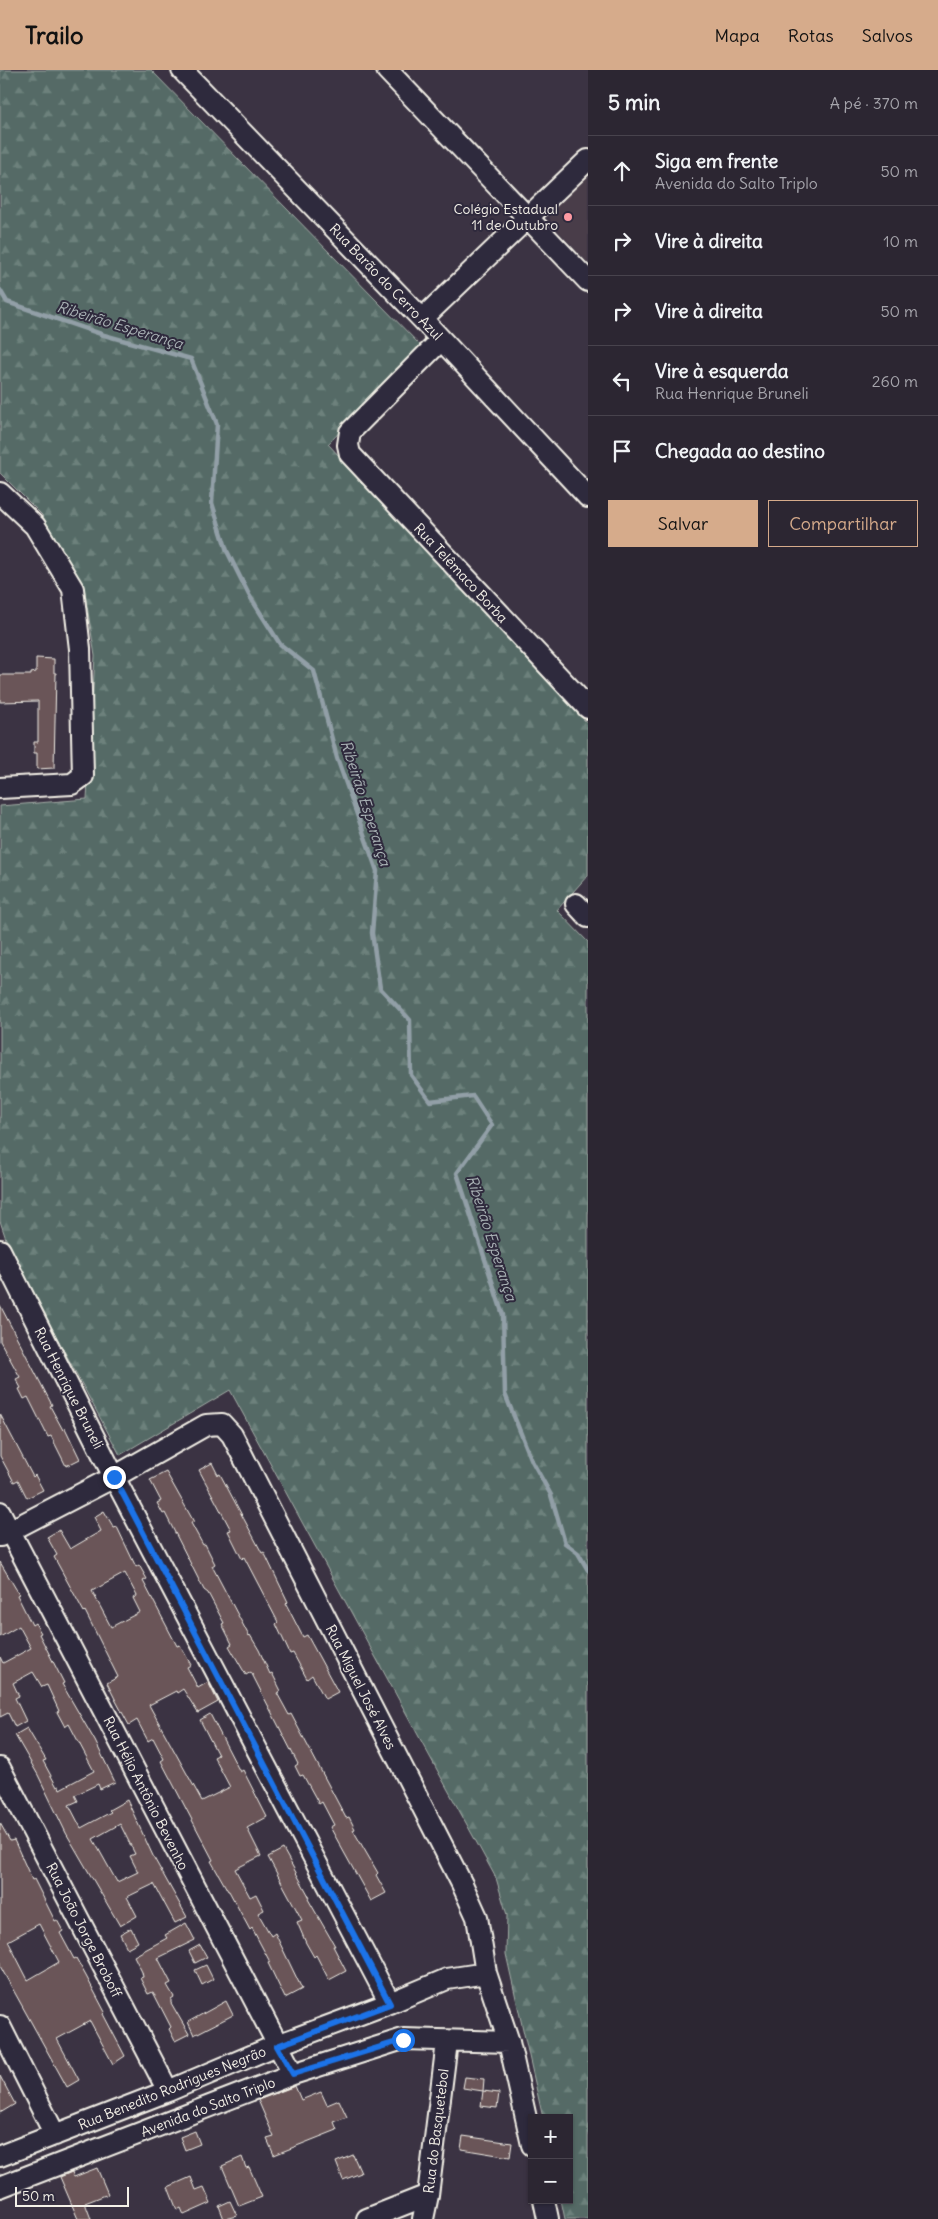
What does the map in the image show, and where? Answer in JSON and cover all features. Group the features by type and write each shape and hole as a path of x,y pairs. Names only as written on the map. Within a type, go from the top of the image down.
{"street":[{"name":"Rua Barão do Cerro Azul","path":"182,70 422,319 588,497"},
{"path":"387,70 588,280"},
{"path":"422,319 588,160"},
{"name":"Rua Telêmaco Borba","path":"441,340 350,432 348,445 350,454 588,708"},
{"path":"0,493 35,526 73,589 80,649 83,776 72,784 0,788"},
{"name":"Rua Henrique Bruneli","path":"0,1250 114,1477 390,2004"},
{"name":"Rua Miguel José Alves","path":"114,1477 206,1425 222,1424 232,1435 477,1917 486,1973"},
{"path":"5,1533 114,1477"},
{"name":"Rua Hélio Antônio Bevenho","path":"0,1512 5,1533 293,2074"},
{"name":"Rua João Jorge Broboff","path":"0,1768 168,2091"},
{"path":"486,1973 509,2042 528,2127"},
{"name":"Rua Benedito Rodrigues Negrão","path":"0,2156 168,2091 277,2046 390,2004 447,1979 486,1973"},
{"path":"0,2026 55,2135"},
{"name":"Avenida do Salto Triplo","path":"0,2187 293,2074 403,2040 509,2042"},
{"name":"Rua do Basquetebol","path":"423,2219 428,2195 447,2042"},
{"path":"367,2219 428,2195"},
{"path":"545,2204 548,2219"}],"shaded area":[{"name":"Colégio Estadual 11 de Outubro","path":"588,175 588,263 551,223 549,215 552,209"}],"green space":[{"path":"0,70 151,70 422,347 328,444 588,724 588,875 557,910 588,942 588,2219 565,2219 562,2204 573,2204 573,2114 542,2114 506,1954 507,1915 496,1878 230,1390 120,1455 9,1248 0,1221 0,806 87,799 95,656 84,587 42,515 0,473"}],"building":[{"path":"36,658 54,659 54,673 56,673 54,768 37,769 37,753 34,753 34,742 38,742 38,701 0,702 0,675 31,675 31,673 36,672"},
{"path":"0,1305 52,1405 50,1406 63,1430 65,1428 80,1459 66,1466 51,1436 48,1437 28,1397 24,1399 19,1389 21,1388 16,1379 20,1377 0,1341"},
{"path":"0,1414 33,1477 35,1475 43,1490 27,1498 18,1480 14,1482 0,1456"},
{"path":"212,1463 218,1475 220,1474 262,1553 264,1552 288,1602 286,1604 303,1637 307,1635 338,1692 325,1699 312,1675 307,1679 293,1653 290,1654 276,1624 278,1622 244,1557 242,1559 228,1531 231,1530 199,1470"},
{"path":"166,1472 194,1522 191,1523 215,1564 212,1566 249,1636 259,1650 270,1674 272,1673 281,1691 277,1693 289,1715 291,1714 346,1818 349,1817 355,1829 353,1830 378,1873 376,1875 386,1893 371,1901 330,1827 334,1825 322,1802 319,1804 303,1775 300,1776 295,1766 298,1764 251,1672 246,1675 229,1646 232,1644 222,1624 224,1623 208,1593 204,1590 165,1513 163,1514 157,1503 161,1501 150,1480"},
{"path":"104,1511 114,1528 117,1527 136,1567 139,1565 147,1579 143,1581 177,1646 180,1645 191,1665 187,1667 198,1688 208,1682 218,1702 198,1713 183,1689 149,1705 202,1801 230,1787 214,1757 218,1755 200,1720 210,1714 240,1772 243,1770 267,1817 247,1828 261,1856 235,1869 250,1897 256,1894 264,1910 258,1913 271,1936 275,1933 302,1989 285,1998 268,1963 270,1962 252,1928 250,1930 211,1861 213,1860 161,1761 164,1759 153,1738 148,1741 137,1720 129,1725 116,1701 107,1683 118,1677 85,1611 54,1557 57,1555 47,1537 59,1530 70,1549 101,1531 94,1517","holes":["125,1573 137,1596 133,1598 140,1612 111,1627 92,1591"]},
{"path":"0,1562 19,1594 17,1595 32,1625 35,1623 41,1633 39,1634 64,1683 62,1684 95,1741 115,1782 100,1789 98,1784 75,1795 78,1801 69,1805 81,1828 111,1812 109,1810 127,1800 154,1858 187,1917 175,1923 154,1884 127,1897 137,1916 120,1926 66,1833 38,1775 15,1735 27,1728 46,1760 43,1761 57,1787 59,1786 60,1789 94,1771 69,1724 65,1727 47,1685 42,1687 33,1672 13,1683 19,1696 15,1698 26,1721 15,1727 8,1713 0,1717 0,1657 3,1663 31,1648 19,1626 0,1637","holes":["120,1824 135,1854 130,1856 138,1872 117,1882 93,1839"]},
{"path":"0,1823 10,1841 14,1840 32,1880 34,1879 55,1921 57,1920 63,1931 60,1933 86,1976 125,2056 113,2064 90,2021 57,2039 79,2080 67,2087 0,1966","holes":["39,1924 59,1962 28,1980 8,1941"]},
{"path":"283,1849 310,1898 308,1899 335,1946 333,1946 346,1971 329,1980 316,1955 314,1957 306,1943 297,1922 302,1920 268,1857"},
{"path":"186,1923 195,1940 158,1958 171,1983 167,1985 174,1997 171,1999 171,2003 189,2034 175,2041 169,2029 171,2027 153,1992 148,1994 140,1978 143,1977 142,1972 134,1956 167,1938 165,1935"},
{"path":"131,1928 138,1942 127,1948 120,1934"},
{"path":"200,1945 207,1957 195,1963 189,1951"},
{"path":"206,1965 213,1979 202,1985 195,1970"},
{"path":"226,2001 233,2015 194,2035 188,2022"},
{"path":"0,2076 15,2104 0,2113"},
{"path":"465,2077 484,2079 483,2091 463,2088"},
{"path":"295,2086 301,2100 321,2092 327,2105 339,2100 347,2117 334,2122 337,2130 274,2155 267,2139 274,2137 258,2100"},
{"path":"483,2091 499,2093 497,2108 481,2106"},
{"path":"195,2131 200,2144 185,2150 180,2137"},
{"path":"463,2136 512,2143 510,2157 461,2149"},
{"path":"353,2155 361,2173 343,2180 336,2162"},
{"path":"242,2157 246,2168 249,2167 262,2197 239,2206 222,2166"},
{"path":"97,2168 108,2194 85,2203 91,2219 78,2219 60,2177 72,2172 74,2177"},
{"path":"191,2177 196,2190 204,2187 211,2203 184,2215 181,2208 177,2210 168,2187"},
{"path":"230,2201 237,2216 224,2219 219,2206"}],"waterway":[{"name":"Ribeirão Esperança","path":"0,290 7,302 104,335 191,359 217,424 212,503 227,551 249,595 280,644 314,671 337,758 377,871 372,933 380,988 410,1020 411,1075 430,1101 473,1096 492,1125 457,1173 503,1315 505,1394 532,1461 551,1495 565,1543 578,1553 588,1570"}],"place":[{"name":"Colégio Estadual 11 de Outubro","path":"568,217"}],"route":[{"path":"114,1477 390,2004 277,2046 293,2074 403,2040"}]}
